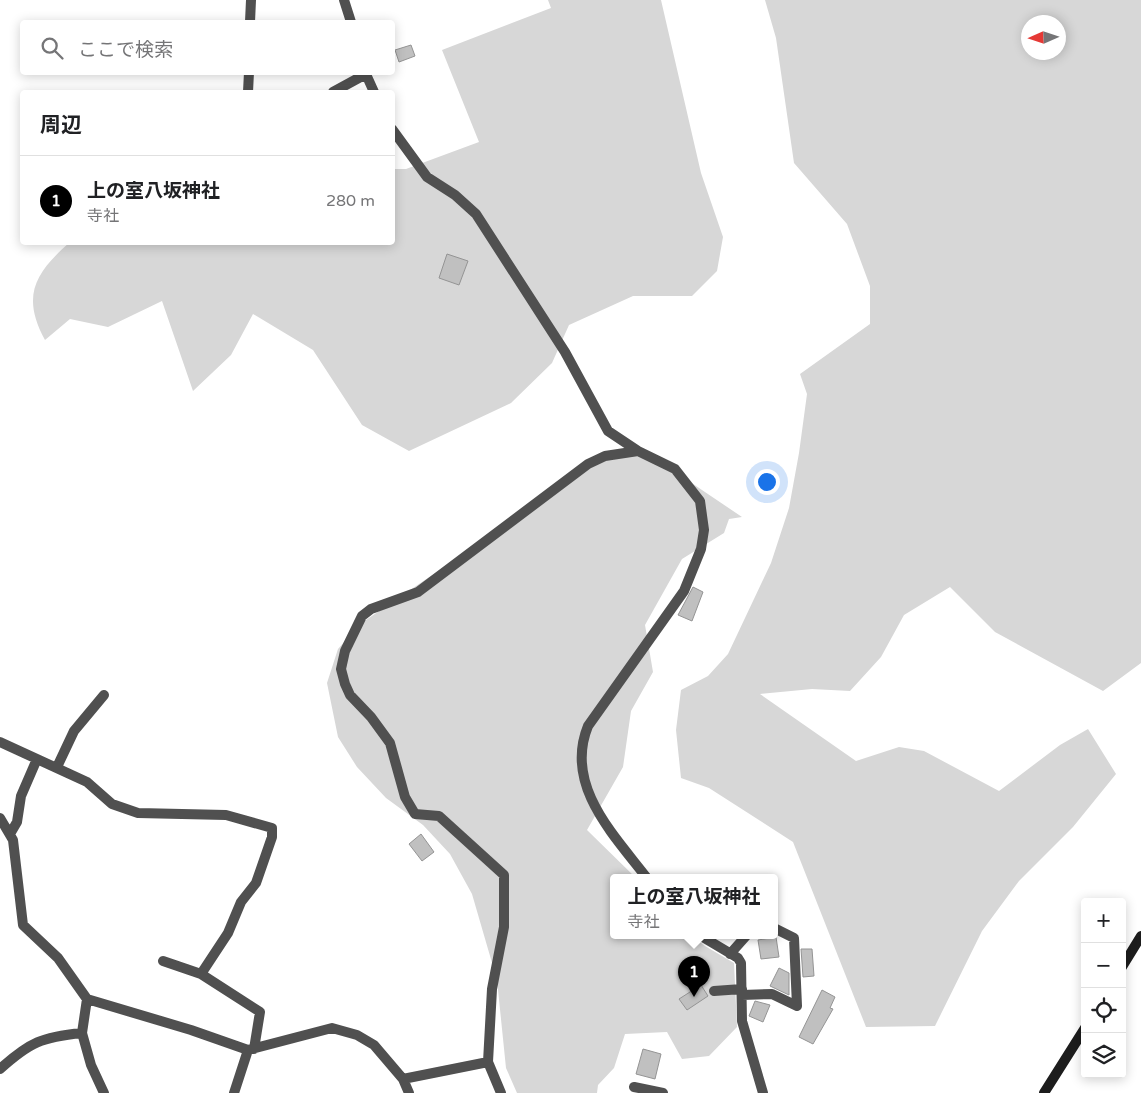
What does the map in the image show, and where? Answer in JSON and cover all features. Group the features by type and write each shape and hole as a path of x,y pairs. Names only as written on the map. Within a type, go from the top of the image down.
{"main road":[{"path":"1126,960 1141,936"},
{"path":"1044,1093 1082,1033"}],"street":[{"path":"250,0 250,20"},
{"path":"344,0 350,20"},
{"path":"248,90 249,75"},
{"path":"336,90 363,75"},
{"path":"367,75 373,90"},
{"path":"395,133 427,177 455,195 476,214 565,352 608,431 638,451 675,469 700,501 704,530 701,549 684,591 588,726 582,743 582,770 596,811 644,874"},
{"path":"502,1093 488,1062 492,989 504,927 504,875 439,816 416,814 405,797 390,742 350,695 341,669 345,651 362,616 372,609 418,592 588,464 605,456 638,451"},
{"path":"57,767 74,731 104,695"},
{"path":"0,742 87,782 112,804 138,813 226,815 272,828 272,838 256,883 241,902 228,933 201,974"},
{"path":"10,834 17,822 21,796 37,758"},
{"path":"0,818 13,840 23,925 58,958 87,999 251,1049 332,1028 357,1035 374,1045 403,1079 409,1093"},
{"path":"714,992 772,994 797,1006 794,938 778,930"},
{"path":"706,939 738,958 741,963 742,1021 763,1093"},
{"path":"730,954 743,939"},
{"path":"163,961 201,974 260,1012 251,1049 234,1093"},
{"path":"87,999 82,1033 92,1065 104,1093"},
{"path":"0,1069 22,1049 48,1037 82,1033"},
{"path":"403,1079 488,1062"},
{"path":"634,1087 663,1093"}],"shaded area":[{"path":"548,0 661,0 701,173 723,237 717,271 692,296 633,296 569,325 552,363 511,403 409,451 362,425 313,350 253,314 231,355 193,391 162,301 108,327 70,319 45,340 34,310 35,286 40,275 67,245 395,245 395,169 406,169 479,142 442,50 551,8"},
{"path":"765,0 1141,0 1141,663 1103,691 995,632 950,587 904,615 881,657 850,691 812,689 760,694 856,761 899,747 924,751 999,791 1060,745 1088,729 1116,774 1073,827 1019,881 982,931 935,1026 866,1027 793,842 709,788 681,778 676,730 681,690 708,676 728,654 771,563 789,508 807,394 800,374 870,324 870,286 847,224 794,163 776,38"},
{"path":"637,455 659,461 742,517 729,519 724,533 682,559 645,625 653,672 631,711 623,767 587,830 632,874 610,874 610,939 696,939 734,963 737,1027 709,1056 682,1059 667,1032 625,1034 614,1068 598,1085 597,1093 517,1093 506,1068 497,980 472,894 450,854 423,825 386,798 357,767 338,737 327,683 338,649 360,624 593,466 612,458"}],"building":[{"path":"411,45 415,56 399,62 395,50"},
{"path":"447,254 468,261 459,285 439,278"},
{"path":"693,587 703,592 692,621 678,615"},
{"path":"421,834 434,852 422,861 409,844"},
{"path":"776,939 779,957 761,959 758,940"},
{"path":"801,949 812,949 814,976 803,977"},
{"path":"779,968 789,973 789,995 770,986"},
{"path":"701,985 708,996 687,1010 679,999"},
{"path":"822,990 835,997 830,1008 833,1009 813,1044 799,1037"},
{"path":"755,1001 770,1005 763,1022 749,1016"},
{"path":"643,1049 661,1054 655,1079 636,1074"}],"place":[{"name":"上の室八坂神社","path":"694,997"}]}
